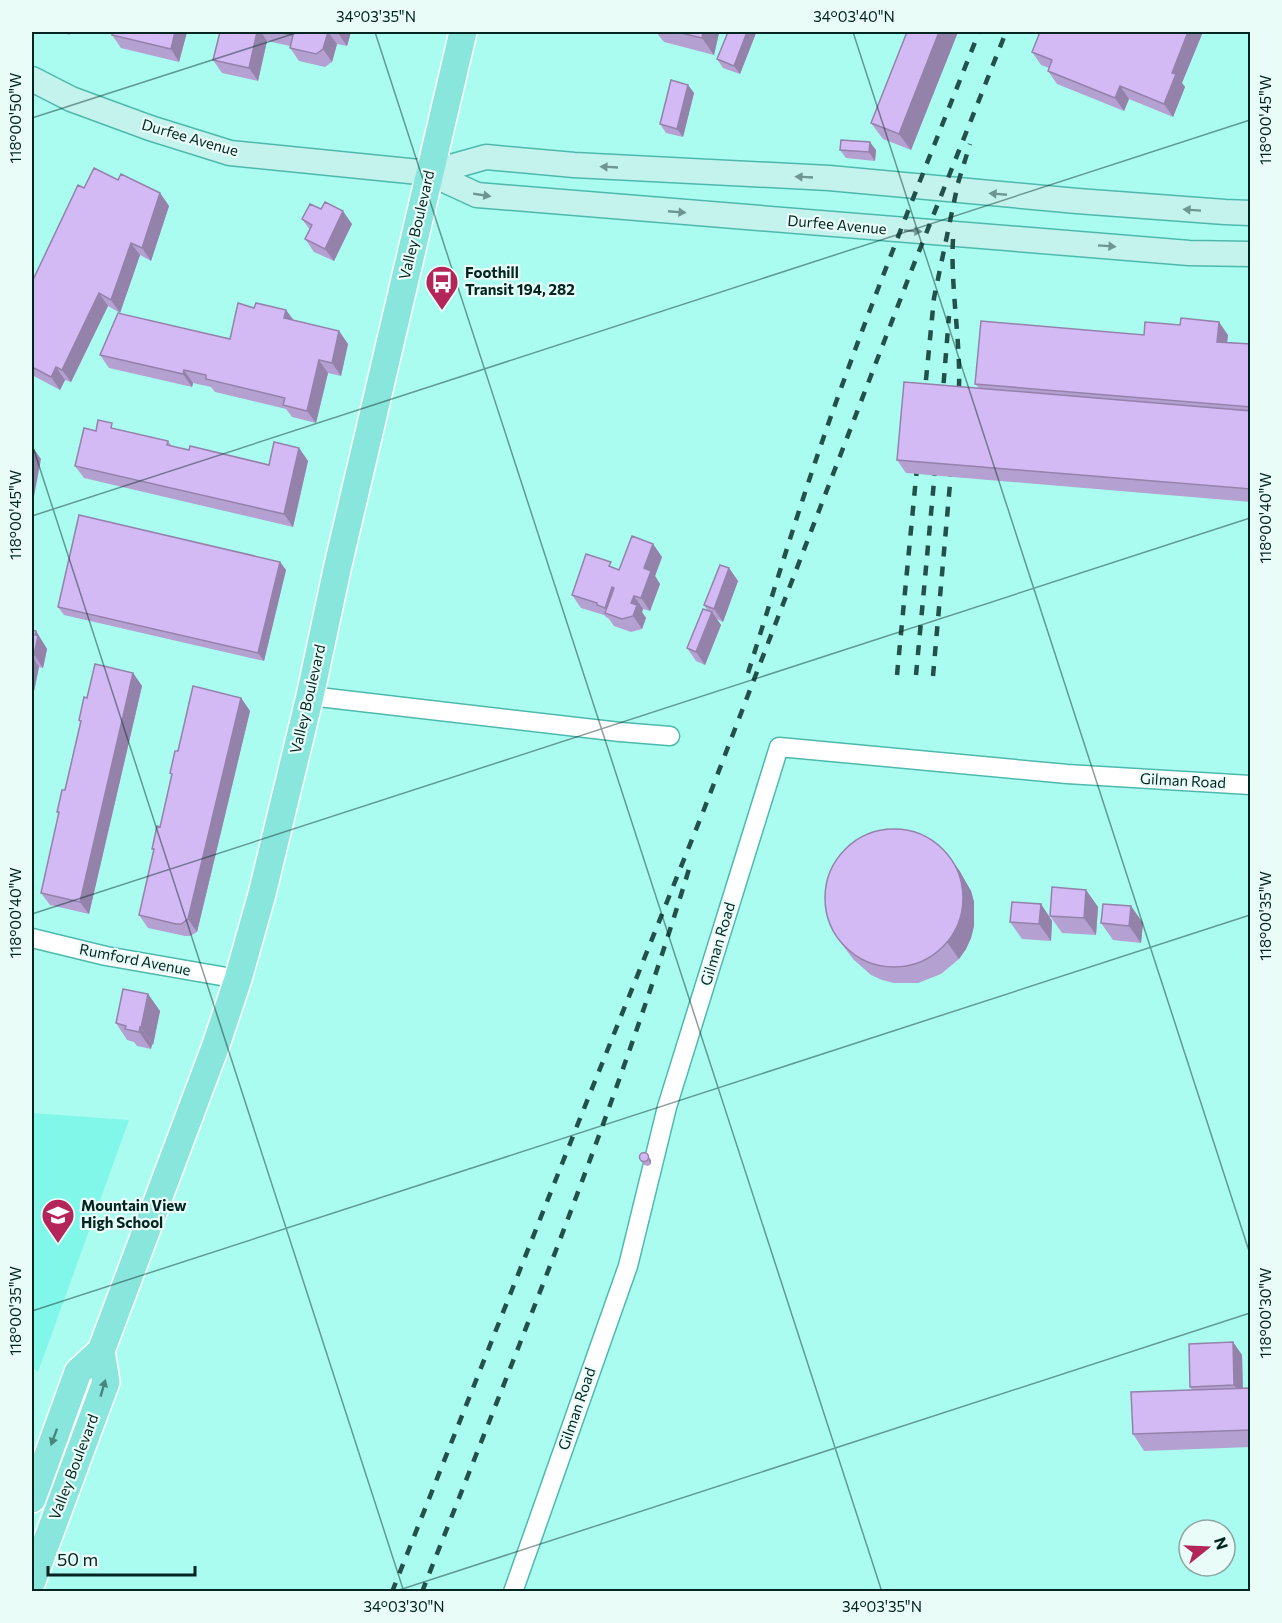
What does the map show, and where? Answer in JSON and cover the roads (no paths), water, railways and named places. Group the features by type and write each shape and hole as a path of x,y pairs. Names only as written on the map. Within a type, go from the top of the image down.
{"main road":[{"name":"Valley Boulevard","path":"32,1499 78,1372 101,1351 216,1045 238,979 262,894 310,696 338,565 463,32"},
{"name":"Durfee Avenue","path":"32,79 71,99 150,128 230,153 429,173 477,195 1189,253 1251,254"},
{"name":"Durfee Avenue","path":"429,173 486,157 574,165 829,178 1077,201 1251,213"},
{"name":"Valley Boulevard","path":"32,1581 106,1382 101,1351"}],"street":[{"path":"310,696 670,736"},
{"name":"Gilman Road","path":"513,1592 628,1266 667,1107 779,747 1067,774 1251,785"},
{"name":"Rumford Avenue","path":"32,938 106,956 238,979"}],"railway":[{"path":"748,673 835,405 887,264 979,32"},
{"path":"392,1592 703,812 912,269 1006,32"},
{"path":"924,400 934,298 958,183 970,144"},
{"path":"953,239 953,280 959,363 958,404"},
{"path":"942,403 949,316"},
{"path":"897,675 918,457"},
{"path":"916,675 936,460"},
{"path":"933,676 952,461"},
{"path":"422,1592 563,1233 629,1052 689,869"}],"place":[{"name":"Foothill Transit 194, 282","path":"442,311"},
{"name":"Mountain View High School","path":"58,1244"}]}
